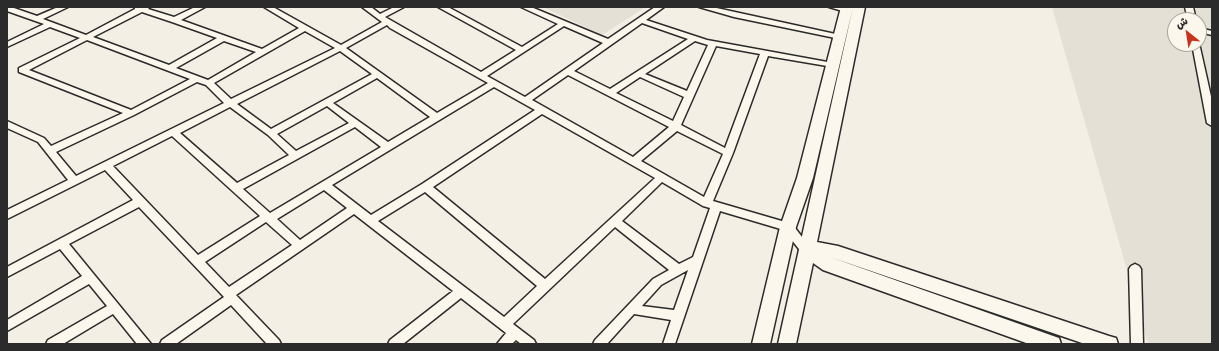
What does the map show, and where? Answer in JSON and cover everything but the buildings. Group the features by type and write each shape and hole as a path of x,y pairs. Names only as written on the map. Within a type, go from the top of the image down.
{"street":[{"path":"37,19 64,7"},
{"path":"175,20 201,7"},
{"path":"268,7 341,48 437,118"},
{"path":"366,7 383,20 524,101 711,205 788,227 806,250 829,265 1052,344"},
{"path":"7,215 229,102 341,48 400,7"},
{"path":"442,7 522,50"},
{"path":"525,7 608,42"},
{"path":"524,101 608,42 642,21 660,7"},
{"path":"703,7 840,37"},
{"path":"7,8 209,83 229,102 271,133 295,156"},
{"path":"130,114 22,70 140,8 262,52"},
{"path":"761,344 788,227 805,178 846,8"},
{"path":"787,344 806,250 846,8"},
{"path":"642,21 712,44 833,66"},
{"path":"481,76 564,23"},
{"path":"7,45 50,24"},
{"path":"209,83 304,28"},
{"path":"170,68 223,38"},
{"path":"610,93 694,38"},
{"path":"634,162 675,127 712,44"},
{"path":"1198,52 1212,123"},
{"path":"668,344 697,260 711,205 728,153 765,53"},
{"path":"567,70 728,153"},
{"path":"639,74 690,96"},
{"path":"271,133 377,75"},
{"path":"49,151 130,114 196,79"},
{"path":"197,261 494,83"},
{"path":"328,103 388,147"},
{"path":"370,221 426,188 541,110"},
{"path":"235,189 355,123"},
{"path":"10,128 41,140 74,181"},
{"path":"172,131 267,218 300,246"},
{"path":"106,165 274,344"},
{"path":"504,325 661,178"},
{"path":"324,185 460,292 530,344"},
{"path":"426,188 545,286"},
{"path":"7,272 141,201"},
{"path":"166,344 230,296 354,209"},
{"path":"615,221 678,270"},
{"path":"62,243 145,344"},
{"path":"806,250 818,248 832,251 1109,344"},
{"path":"599,344 657,282 697,260"},
{"path":"1135,269 1137,344"},
{"path":"7,326 90,277"},
{"path":"394,344 460,292"},
{"path":"52,344 115,308"},
{"path":"632,309 678,316"},
{"path":"503,344 515,333"}],"shaded area":[{"path":"543,7 646,7 602,35"},
{"path":"1052,7 1212,7 1212,344 1148,344"}]}
